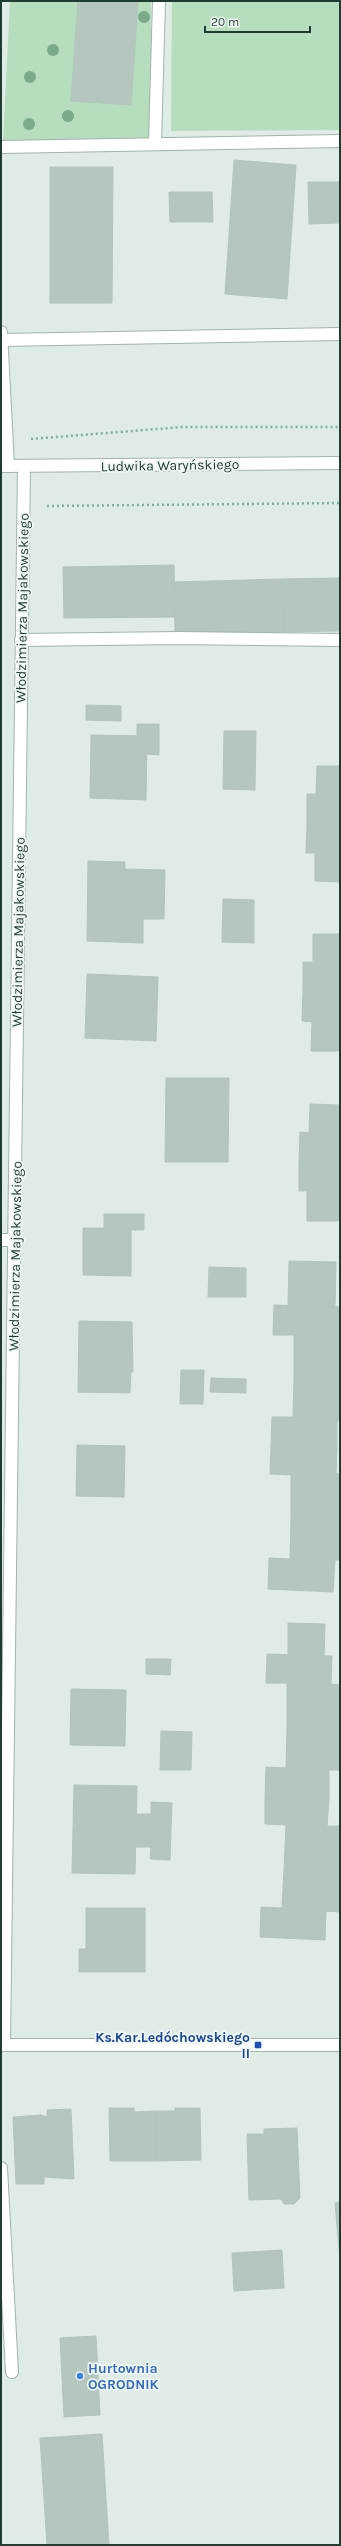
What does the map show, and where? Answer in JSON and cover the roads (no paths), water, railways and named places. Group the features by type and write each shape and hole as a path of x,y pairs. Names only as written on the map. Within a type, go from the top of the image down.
{"street":[{"path":"155,143 159,1"},
{"path":"1,147 155,143 340,141"},
{"path":"1,332 6,441 4,466"},
{"path":"1,340 340,334"},
{"name":"Ludwika Waryńskiego","path":"4,466 340,463"},
{"name":"Włodzimierza Majakowskiego","path":"2,2044 15,1240 24,467"},
{"path":"21,640 178,638 340,640"},
{"path":"1,1240 15,1240"},
{"path":"2,2044 340,2045"},
{"path":"1,2168 12,2372"}],"place":[{"name":"Ks.Kar.Ledóchowskiego II","path":"258,2045"},
{"name":"Hurtownia OGRODNIK","path":"80,2376"}]}
